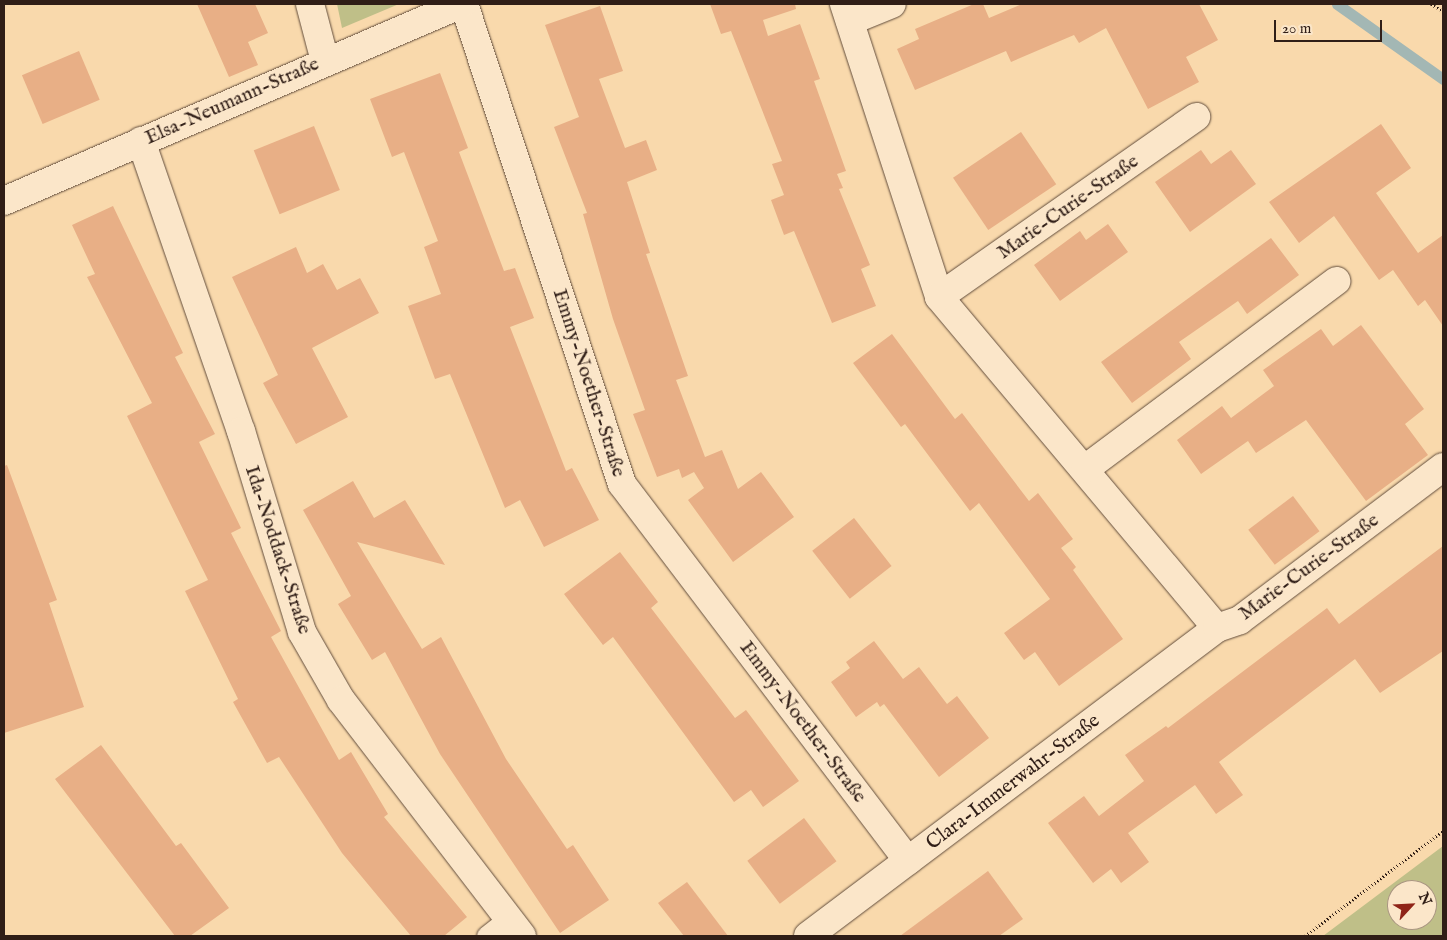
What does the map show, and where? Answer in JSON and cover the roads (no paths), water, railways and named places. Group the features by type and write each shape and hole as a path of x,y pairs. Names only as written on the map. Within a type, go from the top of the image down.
{"street":[{"path":"310,4 325,60"},
{"name":"Elsa-Neumann-Straße","path":"4,201 325,60 463,4"},
{"name":"Emmy-Noether-Straße","path":"463,4 622,484 908,861"},
{"name":"Marie-Curie-Straße","path":"892,4 847,12 940,297 1216,628 1240,620 1443,467"},
{"name":"Marie-Curie-Straße","path":"940,297 1196,118"},
{"name":"Ida-Noddack-Straße","path":"141,142 236,418 302,632 341,700 516,928"},
{"path":"1085,469 1336,282"},
{"name":"Clara-Immerwahr-Straße","path":"808,936 1216,628"}],"lane":[{"path":"487,936 516,928"}],"waterway":[{"path":"1337,4 1443,79"}]}
